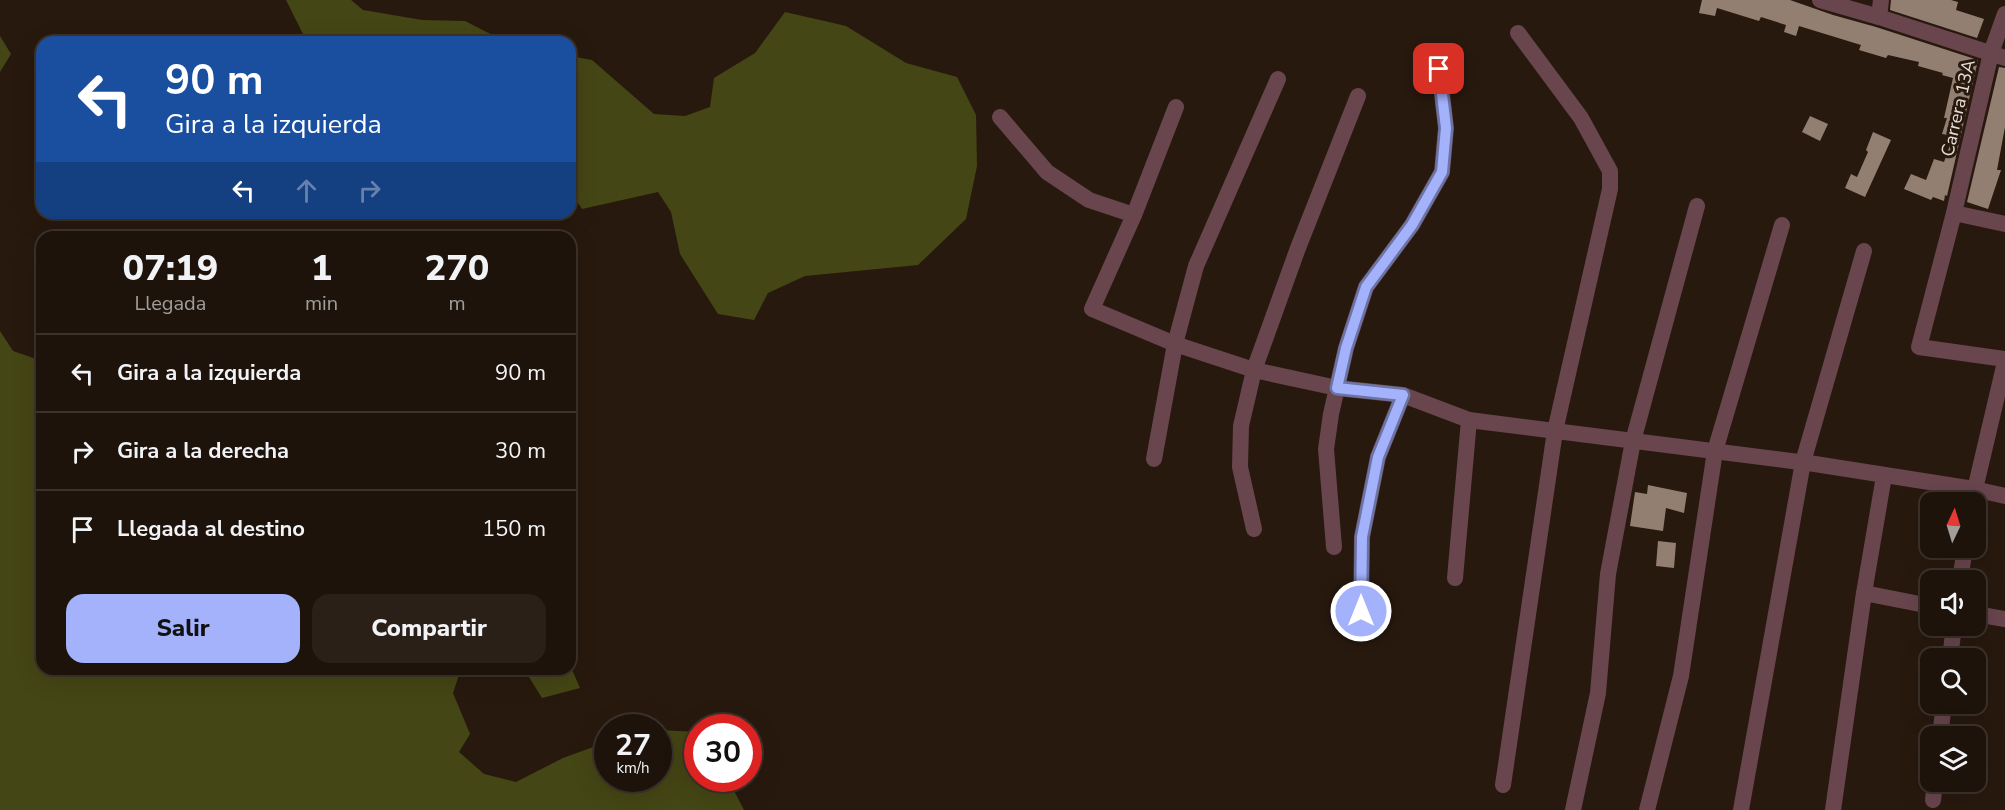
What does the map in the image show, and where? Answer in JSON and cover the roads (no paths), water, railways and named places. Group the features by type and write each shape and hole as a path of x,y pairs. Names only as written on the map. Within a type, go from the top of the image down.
{"street":[{"path":"1820,0 1880,8 1998,55"},
{"name":"Carrera 13A","path":"2005,14 1998,55 1919,347 2005,360"},
{"path":"1503,785 1555,431 1610,189 1610,171 1581,118 1518,33"},
{"path":"1334,547 1326,450 1330,414 1346,348 1366,287 1412,225 1442,172 1446,128 1439,69"},
{"path":"1154,459 1175,344 1196,266 1278,79"},
{"path":"1254,528 1240,467 1241,426 1254,370 1298,248 1358,96"},
{"path":"1176,107 1134,215 1092,309 1175,344 1254,370 1337,388 1403,395 1469,420 1803,462 1884,476 1955,492"},
{"path":"1000,117 1047,172 1089,200 1134,215"},
{"path":"1573,810 1598,693 1608,574 1633,441 1697,206"},
{"path":"1954,213 2005,224"},
{"path":"1647,810 1681,676 1715,451 1782,225"},
{"path":"1741,810 1803,462 1864,252"},
{"path":"1974,492 2005,360"},
{"path":"1361,611 1362,537 1378,457 1403,395"},
{"path":"1455,578 1469,420"},
{"path":"1833,810 1864,593 1884,476"},
{"path":"1986,496 2005,496"},
{"path":"1864,593 1920,604"},
{"path":"1986,616 2005,619"},
{"path":"1932,801 1933,792"}]}
